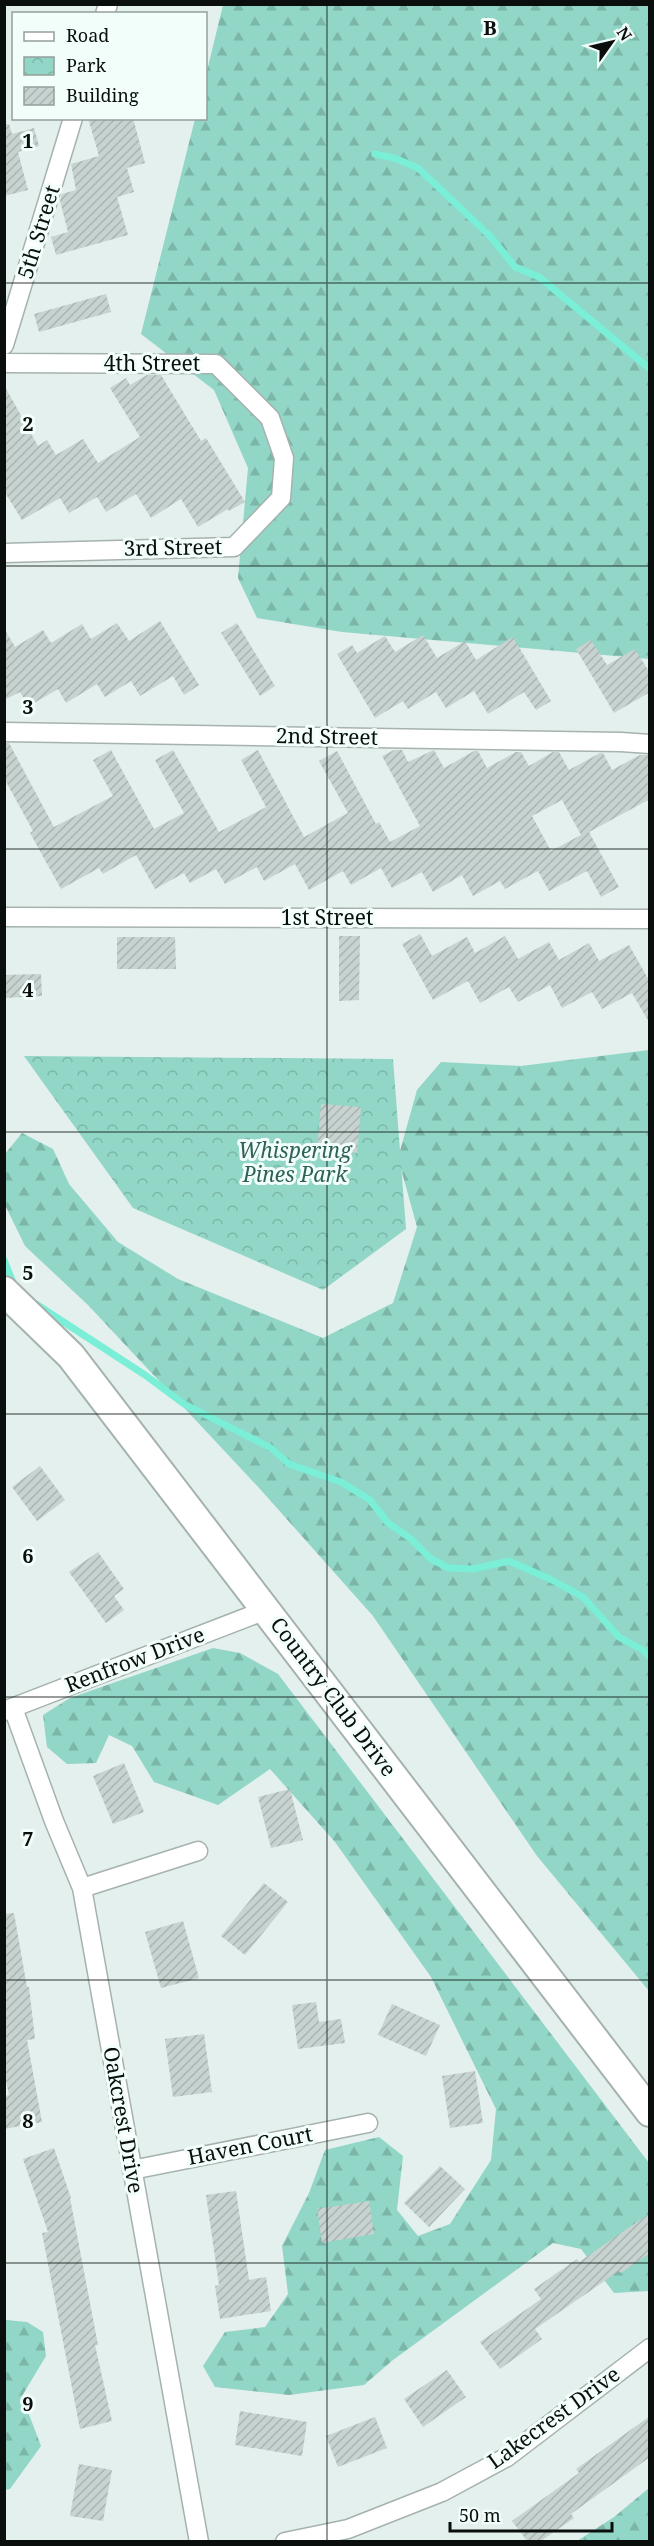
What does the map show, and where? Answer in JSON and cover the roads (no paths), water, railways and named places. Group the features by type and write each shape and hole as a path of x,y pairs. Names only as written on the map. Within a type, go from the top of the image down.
{"main road":[{"name":"Country Club Drive","path":"6,1294 72,1356 650,2112"}],"street":[{"name":"5th Street","path":"4,345 72,120"},
{"name":"4th Street","path":"4,363 216,364 270,417 284,458"},
{"name":"3rd Street","path":"4,553 234,547 282,498 284,458"},
{"name":"2nd Street","path":"4,732 609,741 650,744"},
{"name":"1st Street","path":"4,917 650,919"},
{"name":"Renfrow Drive","path":"9,1709 266,1610"},
{"name":"Oakcrest Drive","path":"9,1709 82,1888 199,2541"},
{"path":"82,1888 198,1851"},
{"name":"Haven Court","path":"132,2170 368,2123"},
{"name":"Lakecrest Drive","path":"285,2541 348,2529 442,2492 507,2457 650,2348"}],"waterway":[{"path":"375,154 394,158 418,168 490,236 515,267 539,277 650,369"},
{"path":"4,1260 14,1285"},
{"path":"36,1304 145,1375 184,1404 271,1448 289,1464 341,1482 370,1500 388,1523 411,1539 431,1559 449,1568 473,1569 509,1561 552,1580 583,1597 619,1637 643,1650 650,1657"}],"park label":[{"name":"Whispering Pines Park","path":"295,1163"}]}
